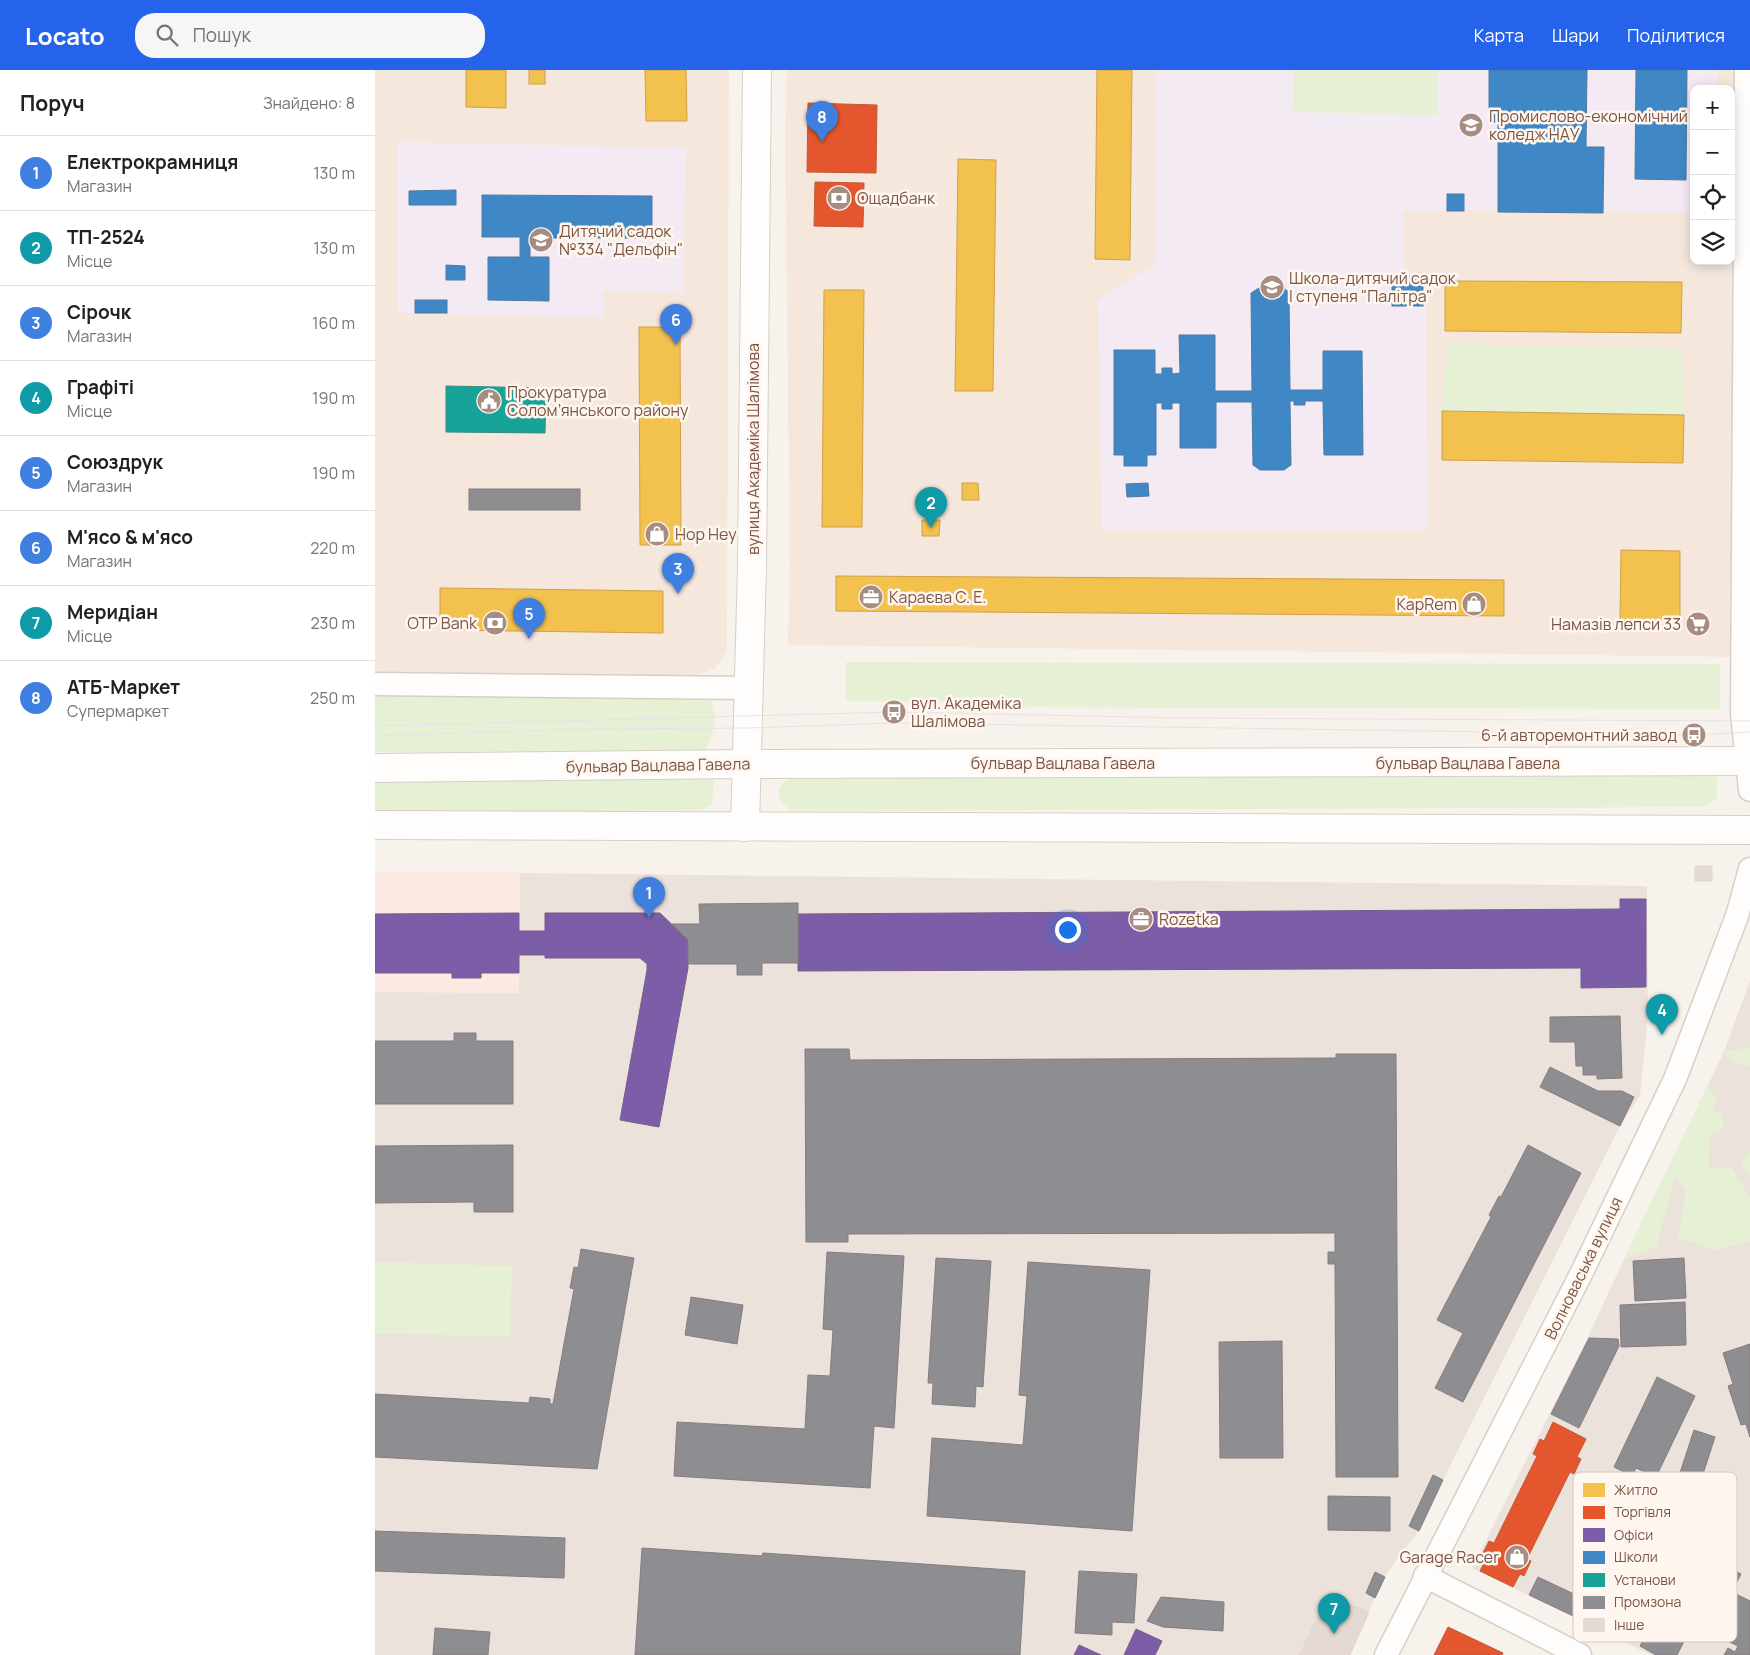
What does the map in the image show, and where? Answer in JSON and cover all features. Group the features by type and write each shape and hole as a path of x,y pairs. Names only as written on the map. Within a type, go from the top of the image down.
{"main road":[{"name":"вулиця Академіка Шалімова","path":"745,827 752,566 757,70"},
{"name":"бульвар Вацлава Гавела","path":"375,768 747,764 1748,762"},
{"path":"375,825 1750,830"}],"street":[{"path":"1746,70 1742,713 1750,790"},
{"path":"375,684 749,688"},
{"name":"Волноваська вулиця","path":"1386,1655 1582,1272 1675,1079 1737,916 1750,869"},
{"path":"1425,1576 1580,1655"}],"shaded area":[{"path":"375,70 729,70 727,652 715,669 697,675 375,682"},
{"path":"787,70 1742,70 1739,657 788,645 790,564 785,136"},
{"name":"Школа-дитячий садок І ступеня \"Палітра\"","path":"1156,70 1718,70 1717,85 1690,85 1690,213 1471,210 1403,212 1404,273 1425,274 1428,530 1102,530 1098,300 1156,264"},
{"name":"Дитячий садок №334 \"Дельфін\"","path":"398,142 686,148 683,293 604,291 603,318 398,313"},
{"path":"375,871 520,873 519,993 375,992"},
{"path":"520,873 1647,886 1648,1015 1640,1096 1620,1126 1419,1531 1385,1577 1369,1611 1328,1594 1298,1655 375,1655 375,992 519,993"},
{"path":"1750,980 1750,1655 1651,1655 1624,1642 1737,1642 1737,1472 1573,1472 1573,1617 1472,1568 1588,1337 1724,1052"}],"green space":[{"path":"1294,70 1438,70 1437,115 1293,112"},
{"path":"1447,344 1682,349 1684,415 1442,411"},
{"path":"846,662 1720,664 1720,709 953,707 953,702 846,701"},
{"path":"375,692 707,693 714,708 715,722 705,751 375,752"},
{"path":"1710,765 1717,775 1717,798 1705,807 794,811 787,808 779,793 783,783 795,777"},
{"path":"703,776 714,782 712,805 702,810 375,813 375,777"},
{"path":"1750,1047 1750,1066 1731,1061 1724,1052"},
{"path":"1708,1085 1717,1101 1711,1111 1723,1114 1723,1129 1710,1134 1709,1169 1731,1167 1750,1198 1750,1241 1713,1250 1678,1237 1686,1189 1675,1177 1656,1247 1624,1259"},
{"path":"1750,1151 1750,1173 1741,1165"},
{"path":"375,1262 512,1266 510,1337 375,1333"}],"building: Житло":[{"path":"466,70 506,70 506,108 466,107"},
{"path":"529,70 545,70 545,84 529,84"},
{"path":"645,70 686,70 687,121 646,121"},
{"path":"1097,70 1132,70 1130,260 1095,259"},
{"path":"958,159 996,160 993,391 955,391"},
{"path":"1445,281 1682,282 1681,333 1445,331"},
{"path":"824,290 864,290 862,527 822,527"},
{"path":"639,327 680,327 681,545 640,545"},
{"path":"1442,411 1684,415 1683,463 1442,460"},
{"path":"962,483 978,483 979,500 962,500"},
{"path":"922,520 940,520 939,536 922,536"},
{"path":"1621,550 1680,551 1680,620 1620,620"},
{"path":"836,576 1504,580 1504,616 836,611"},
{"path":"440,588 663,591 663,633 440,630"}],"building: Торгівля":[{"path":"808,103 877,105 876,173 807,172"},
{"name":"Ощадбанк","path":"815,182 864,183 863,227 814,226"},
{"path":"1553,1422 1586,1439 1577,1457 1581,1459 1575,1472 1570,1472 1527,1559 1531,1561 1524,1576 1520,1574 1513,1587 1480,1571 1487,1557 1482,1555 1489,1541 1494,1543 1537,1456 1533,1454 1540,1439 1544,1441"},
{"path":"1448,1627 1503,1653 1502,1655 1434,1655"}],"building: Офіси":[{"path":"1620,899 1646,899 1646,987 1581,988 1581,968 798,971 798,914 1620,909"},
{"path":"519,913 519,931 545,931 545,913 660,913 688,940 688,968 659,1127 620,1120 647,970 647,964 640,958 545,958 545,955 519,955 519,973 481,973 481,978 452,978 452,973 375,973 375,914"},
{"path":"1136,1629 1162,1641 1155,1655 1124,1655"},
{"path":"1079,1645 1101,1655 1074,1655"}],"building: Школи":[{"path":"1489,70 1587,70 1586,147 1604,147 1603,213 1498,212 1498,122 1489,122"},
{"path":"1636,70 1687,70 1686,180 1635,179"},
{"path":"456,190 456,205 409,205 409,191"},
{"path":"1447,194 1464,194 1464,211 1447,211"},
{"path":"482,195 652,196 652,238 530,238 530,257 549,257 549,301 488,300 488,257 520,257 520,237 482,237"},
{"path":"446,265 465,266 465,280 446,280"},
{"path":"1392,276 1423,276 1423,306 1392,306"},
{"path":"1259,288 1283,288 1289,292 1290,390 1323,390 1323,351 1362,351 1363,455 1324,455 1323,401 1305,401 1305,405 1294,405 1294,401 1290,401 1291,465 1284,470 1260,470 1253,465 1252,402 1216,402 1216,448 1180,448 1180,403 1172,403 1172,409 1162,409 1162,403 1156,403 1156,455 1147,455 1147,466 1124,466 1124,455 1114,455 1114,350 1155,350 1155,374 1162,374 1162,368 1172,368 1172,374 1180,373 1179,335 1215,335 1215,391 1252,391 1251,293"},
{"path":"415,300 447,300 447,313 415,313"},
{"path":"1148,483 1149,496 1127,497 1126,484"}],"building: Установи":[{"path":"446,386 546,388 545,433 446,432"}],"building: Промзона":[{"path":"469,489 580,489 580,510 469,510"},
{"path":"798,903 798,963 762,963 762,975 737,975 737,964 688,964 688,940 672,924 700,924 699,904"},
{"path":"1620,1016 1622,1078 1597,1079 1597,1075 1583,1075 1583,1066 1576,1066 1575,1042 1550,1042 1550,1017"},
{"path":"454,1033 476,1033 476,1041 513,1041 513,1104 375,1104 375,1041 454,1041"},
{"path":"805,1049 849,1049 850,1060 1336,1058 1336,1054 1396,1054 1398,1477 1336,1477 1335,1264 1328,1264 1328,1252 1335,1252 1335,1233 848,1234 848,1242 806,1242"},
{"path":"1550,1067 1598,1091 1622,1091 1634,1097 1620,1126 1540,1087"},
{"path":"513,1145 513,1212 474,1212 474,1202 375,1203 375,1146"},
{"path":"1528,1145 1581,1173 1463,1402 1435,1388 1463,1333 1437,1320 1491,1217 1489,1215 1499,1196 1501,1197"},
{"path":"581,1249 634,1258 597,1469 375,1457 375,1394 529,1403 530,1397 550,1399 550,1404 553,1404 574,1289 570,1288 574,1267 578,1268"},
{"path":"827,1252 904,1256 894,1428 874,1426 870,1488 674,1476 677,1422 805,1429 808,1375 830,1376 833,1330 823,1329"},
{"path":"936,1258 991,1261 983,1387 976,1386 975,1407 932,1404 933,1383 928,1383"},
{"path":"1684,1258 1686,1298 1635,1301 1633,1261"},
{"path":"1028,1262 1150,1270 1132,1531 927,1516 932,1438 1023,1445 1027,1396 1019,1395"},
{"path":"691,1297 743,1305 737,1344 685,1335"},
{"path":"1685,1302 1686,1345 1621,1347 1620,1305"},
{"path":"1589,1338 1618,1339 1619,1346 1579,1428 1551,1414"},
{"path":"1282,1341 1283,1458 1220,1458 1219,1342"},
{"path":"1750,1344 1750,1437 1746,1424 1741,1425 1728,1386 1733,1384 1723,1353"},
{"path":"1657,1377 1695,1396 1658,1472 1645,1472 1636,1468 1634,1472 1624,1472 1614,1467"},
{"path":"1694,1430 1715,1437 1704,1472 1680,1472"},
{"path":"1433,1475 1443,1480 1419,1531 1409,1526"},
{"path":"1328,1496 1390,1497 1390,1531 1328,1530"},
{"path":"375,1531 565,1538 564,1578 375,1571"},
{"path":"642,1548 762,1556 763,1553 1025,1571 1020,1655 635,1655"},
{"path":"1079,1571 1137,1574 1134,1623 1112,1622 1112,1635 1075,1633"},
{"path":"1375,1572 1385,1577 1375,1598 1366,1593"},
{"path":"1737,1572 1741,1574 1737,1582"},
{"path":"1538,1577 1573,1594 1573,1616 1529,1595"},
{"path":"1737,1594 1750,1601 1750,1655 1724,1655 1728,1648 1735,1652 1738,1646 1730,1642 1737,1642"},
{"path":"1161,1597 1224,1602 1223,1631 1163,1627 1147,1621"},
{"path":"435,1628 490,1632 488,1655 433,1655"},
{"path":"1642,1642 1684,1642 1677,1655 1656,1655 1640,1646"}],"building: Інше":[{"path":"1695,866 1712,866 1712,881 1695,881"},
{"path":"1328,1595 1369,1612 1350,1655 1299,1655"},
{"path":"1344,1603 1363,1611 1343,1655 1321,1655"}],"tram line":[{"path":"375,726 894,712 1181,718 1750,721"},
{"path":"375,736 580,729 748,728 894,723 1694,735 1750,732"}],"place":[{"name":"Промислово-економічний коледж НАУ","path":"1471,125"},
{"name":"АТБ-Маркет","path":"822,142"},
{"name":"Ощадбанк","path":"839,198"},
{"name":"Дитячий садок №334 \"Дельфін\"","path":"541,240"},
{"name":"Школа-дитячий садок І ступеня \"Палітра\"","path":"1272,287"},
{"name":"М'ясо & м'ясо","path":"676,345"},
{"name":"Прокуратура Солом’янського району","path":"489,401"},
{"name":"ТП-2524","path":"931,528"},
{"name":"Hop Hey","path":"657,534"},
{"name":"Сірочк","path":"678,594"},
{"name":"Караєва С. Е.","path":"871,597"},
{"name":"KapRem","path":"1474,604"},
{"name":"OTP Bank","path":"495,623"},
{"name":"Намазів лепси 33","path":"1698,624"},
{"name":"Союздрук","path":"529,639"},
{"name":"вул. Академіка Шалімова","path":"894,712"},
{"name":"6-й авторемонтний завод","path":"1694,735"},
{"name":"Електрокрамниця","path":"649,918"},
{"name":"Rozetka","path":"1141,919"},
{"name":"Графіті","path":"1662,1035"},
{"name":"Garage Racer","path":"1517,1557"},
{"name":"Меридіан","path":"1334,1634"}]}
